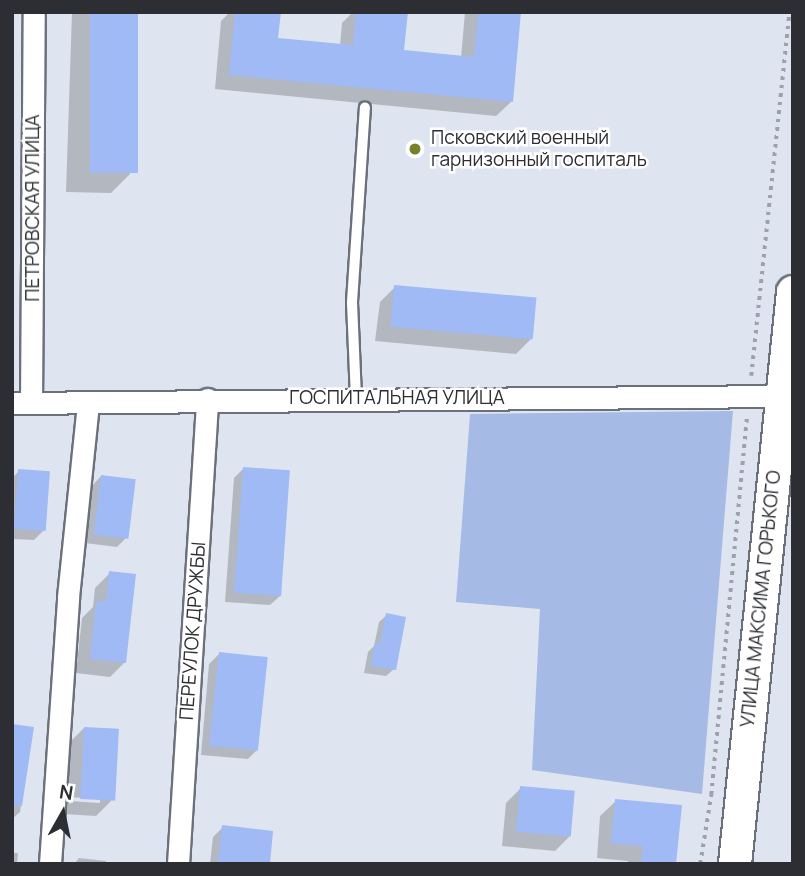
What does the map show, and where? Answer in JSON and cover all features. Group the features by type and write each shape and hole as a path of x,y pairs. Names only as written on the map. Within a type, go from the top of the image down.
{"main road":[{"name":"УЛИЦА МАКСИМА ГОРЬКОГО","path":"735,864 793,292"}],"street":[{"name":"ПЕТРОВСКАЯ УЛИЦА","path":"22,403 34,12"},
{"name":"ГОСПИТАЛЬНАЯ УЛИЦА","path":"22,403 207,399 781,396"},
{"name":"ПЕРЕУЛОК ДРУЖБЫ","path":"178,864 207,399"},
{"path":"50,864 68,597 88,402"}],"lane":[{"path":"356,398 352,302 365,107"}],"path":[{"path":"699,864 711,795 748,396 789,12"}],"shaded area":[{"path":"733,411 702,794 532,770 540,609 456,602 470,414"}],"building":[{"path":"90,12 138,12 138,173 90,173"},
{"path":"235,12 281,12 278,38 353,45 356,12 408,12 404,50 474,57 478,12 521,12 513,102 229,75"},
{"path":"394,285 536,297 533,339 390,327"},
{"path":"243,467 290,470 281,596 234,593"},
{"path":"18,469 50,471 46,531 14,529"},
{"path":"101,475 136,479 128,539 94,535"},
{"path":"109,571 136,574 126,663 90,659 96,601 106,602"},
{"path":"386,613 406,617 396,670 371,666 375,643 380,644"},
{"path":"219,652 268,657 258,751 209,745"},
{"path":"12,724 34,727 22,806 12,805"},
{"path":"84,727 119,729 115,801 80,799"},
{"path":"520,786 575,791 571,837 516,832"},
{"path":"615,799 682,805 676,864 641,864 643,846 611,843"},
{"path":"222,825 273,831 270,864 218,864"}],"place":[{"name":"Псковский военный гарнизонный госпиталь","path":"415,149"}]}
